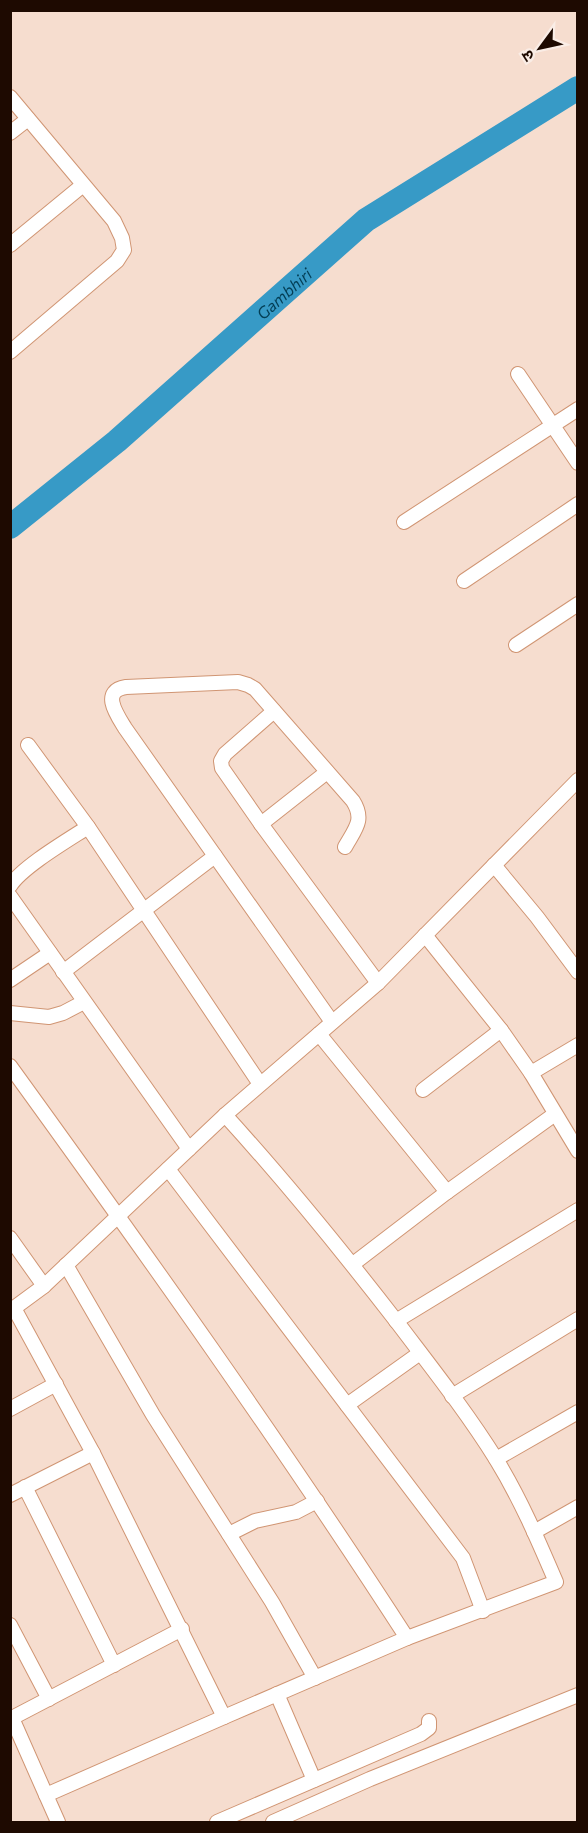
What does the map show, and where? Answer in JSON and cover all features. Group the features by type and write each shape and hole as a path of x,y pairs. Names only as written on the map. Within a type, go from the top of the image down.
{"street":[{"path":"10,97 114,221 122,238 124,250 117,261 10,352"},
{"path":"10,133 28,119"},
{"path":"10,244 83,185"},
{"path":"518,374 578,464"},
{"path":"404,522 578,409"},
{"path":"464,581 578,504"},
{"path":"516,645 578,604"},
{"path":"332,1022 125,728 114,709 112,700 114,692 118,688 126,687 238,682 255,689 353,801 360,816 345,847"},
{"path":"274,711 231,747 221,761 222,768 226,777 378,983"},
{"path":"28,745 88,827 260,1084"},
{"path":"261,824 327,772"},
{"path":"225,1717 93,1453 12,1309 44,1286 225,1115 378,983 578,780"},
{"path":"10,886 14,879 88,827"},
{"path":"63,972 215,856"},
{"path":"494,865 578,972"},
{"path":"10,896 189,1149"},
{"path":"425,935 501,1030 531,1073 578,1150"},
{"path":"10,980 50,953"},
{"path":"10,1013 49,1017 63,1013 84,1002"},
{"path":"423,1090 501,1030"},
{"path":"319,1034 447,1192"},
{"path":"531,1073 578,1045"},
{"path":"10,1066 317,1501 407,1638"},
{"path":"353,1264 555,1114"},
{"path":"46,1795 407,1638 556,1582 523,1507 496,1458 353,1264 275,1170 225,1115"},
{"path":"168,1169 463,1558 483,1611"},
{"path":"396,1321 578,1210"},
{"path":"10,1238 44,1286"},
{"path":"66,1264 153,1415 272,1602 315,1678"},
{"path":"452,1396 578,1319"},
{"path":"347,1406 420,1353"},
{"path":"10,1409 56,1384"},
{"path":"496,1458 578,1412"},
{"path":"10,1495 93,1453"},
{"path":"25,1487 114,1665"},
{"path":"230,1534 255,1521 296,1512 317,1501"},
{"path":"534,1532 578,1506"},
{"path":"10,1625 49,1699"},
{"path":"58,1822 11,1719 182,1629"},
{"path":"277,1694 314,1780"},
{"path":"273,1822 370,1779 578,1695"},
{"path":"217,1822 421,1734 429,1728 429,1721"}],"waterway":[{"name":"Gambhiri","path":"10,527 117,441 366,220 578,88"}]}
